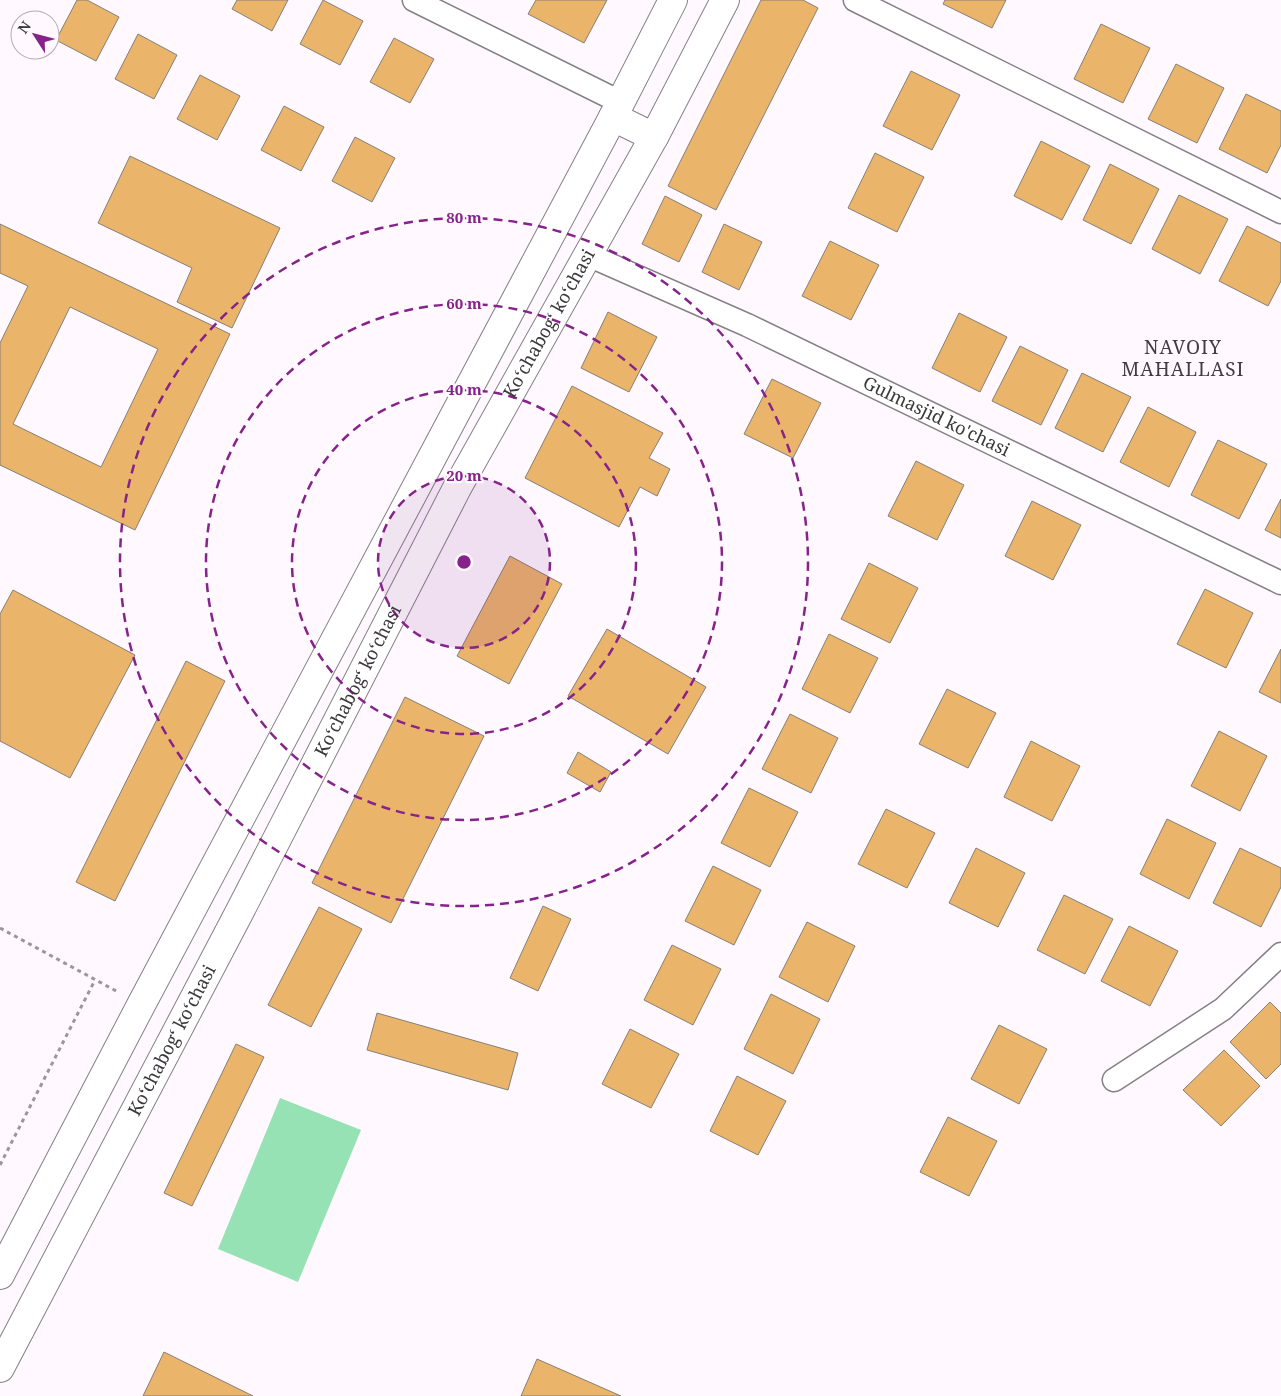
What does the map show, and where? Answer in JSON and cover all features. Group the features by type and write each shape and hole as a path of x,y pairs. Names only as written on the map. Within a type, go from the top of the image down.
{"main road":[{"path":"0,1275 673,0"},
{"name":"Ko‘chabog‘ ko‘chasi","path":"0,1368 239,913 457,488 654,137 725,0"},
{"path":"616,110 654,137"}],"street":[{"path":"414,0 616,110"},
{"path":"854,0 1281,212"},
{"name":"Gulmasjid ko'chasi","path":"588,255 747,325 1281,583"},
{"path":"1114,1080 1223,1009 1281,954"}],"path":[{"path":"0,928 118,992"},
{"path":"0,1165 95,980"}],"green space":[{"path":"280,1098 361,1130 298,1282 218,1249"}],"building":[{"path":"77,0 87,0 119,17 96,61 60,42 60,32"},
{"path":"237,0 288,0 272,31 232,9"},
{"path":"323,0 363,21 340,65 300,44"},
{"path":"536,0 607,0 584,43 528,14"},
{"path":"761,0 803,0 818,8 716,210 668,186"},
{"path":"945,0 1006,0 992,28 943,4"},
{"path":"1101,24 1150,48 1123,103 1074,79"},
{"path":"138,34 177,55 154,99 115,79"},
{"path":"394,38 434,59 410,103 370,82"},
{"path":"1176,64 1224,88 1197,143 1148,119"},
{"path":"911,71 960,95 932,150 883,126"},
{"path":"200,75 240,96 217,140 177,119"},
{"path":"1246,94 1281,111 1281,145 1267,173 1219,149"},
{"path":"284,106 324,127 301,171 261,150"},
{"path":"355,137 395,158 372,202 332,181"},
{"path":"1041,141 1090,166 1062,220 1014,196"},
{"path":"875,153 924,177 897,232 848,208"},
{"path":"130,156 280,228 232,328 177,302 192,268 98,223"},
{"path":"1110,164 1159,189 1131,244 1083,220"},
{"path":"1179,195 1228,219 1200,274 1152,249"},
{"path":"665,196 702,215 679,262 642,244"},
{"path":"0,224 230,334 135,530 0,465 0,343 28,286 0,273","holes":["70,307 158,349 101,467 13,424"]},
{"path":"724,224 762,242 739,290 702,272"},
{"path":"1247,226 1281,243 1281,281 1268,306 1219,281"},
{"path":"830,241 879,265 851,320 802,296"},
{"path":"608,312 657,337 629,392 581,368"},
{"path":"959,313 1007,337 980,392 932,368"},
{"path":"1020,346 1068,370 1041,425 992,401"},
{"path":"1082,373 1131,397 1103,452 1055,428"},
{"path":"772,379 821,403 793,458 744,434"},
{"path":"572,386 663,433 649,458 670,469 657,496 640,487 619,527 525,478"},
{"path":"1148,407 1196,432 1169,487 1120,462"},
{"path":"1218,440 1267,464 1239,519 1191,495"},
{"path":"916,461 964,485 937,540 888,516"},
{"path":"1281,499 1281,538 1265,530"},
{"path":"1032,501 1081,525 1053,580 1005,556"},
{"path":"510,556 562,584 509,684 457,656"},
{"path":"869,563 918,588 890,643 841,619"},
{"path":"1205,589 1253,613 1226,668 1177,644"},
{"path":"13,590 135,655 70,778 0,741 0,614"},
{"path":"607,629 706,687 668,754 568,696"},
{"path":"829,634 878,658 850,713 802,689"},
{"path":"1281,649 1281,703 1259,692"},
{"path":"186,661 225,681 115,901 76,882"},
{"path":"947,689 996,713 968,768 919,744"},
{"path":"405,697 484,736 391,923 312,883"},
{"path":"790,714 838,738 811,793 762,769"},
{"path":"1219,731 1267,756 1240,811 1191,786"},
{"path":"1031,741 1080,766 1052,821 1004,797"},
{"path":"578,752 611,772 600,792 567,773"},
{"path":"749,788 798,812 770,867 721,843"},
{"path":"886,809 935,833 907,888 858,864"},
{"path":"1167,819 1216,843 1189,899 1140,874"},
{"path":"976,848 1025,873 998,927 949,903"},
{"path":"1240,848 1281,868 1281,887 1261,927 1213,903"},
{"path":"713,866 761,890 734,945 685,921"},
{"path":"1064,895 1113,919 1085,974 1037,950"},
{"path":"543,906 571,919 538,991 510,978"},
{"path":"319,907 362,929 311,1027 268,1005"},
{"path":"807,922 855,946 828,1002 779,977"},
{"path":"1129,926 1178,951 1150,1006 1101,981"},
{"path":"672,945 721,969 693,1025 644,1000"},
{"path":"771,994 820,1019 793,1074 744,1049"},
{"path":"1270,1002 1281,1013 1281,1064 1266,1079 1230,1042"},
{"path":"377,1013 518,1053 508,1090 367,1050"},
{"path":"999,1025 1047,1049 1019,1104 971,1079"},
{"path":"630,1029 679,1054 651,1108 602,1084"},
{"path":"236,1044 264,1057 192,1206 164,1193"},
{"path":"1224,1050 1260,1086 1221,1126 1183,1090"},
{"path":"737,1076 786,1101 758,1155 710,1131"},
{"path":"948,1117 997,1141 969,1196 920,1172"},
{"path":"164,1352 253,1396 143,1396"},
{"path":"537,1359 621,1396 521,1396"}],"district":[{"name":"NAVOIY MAHALLASI","path":"1183,358"}]}
